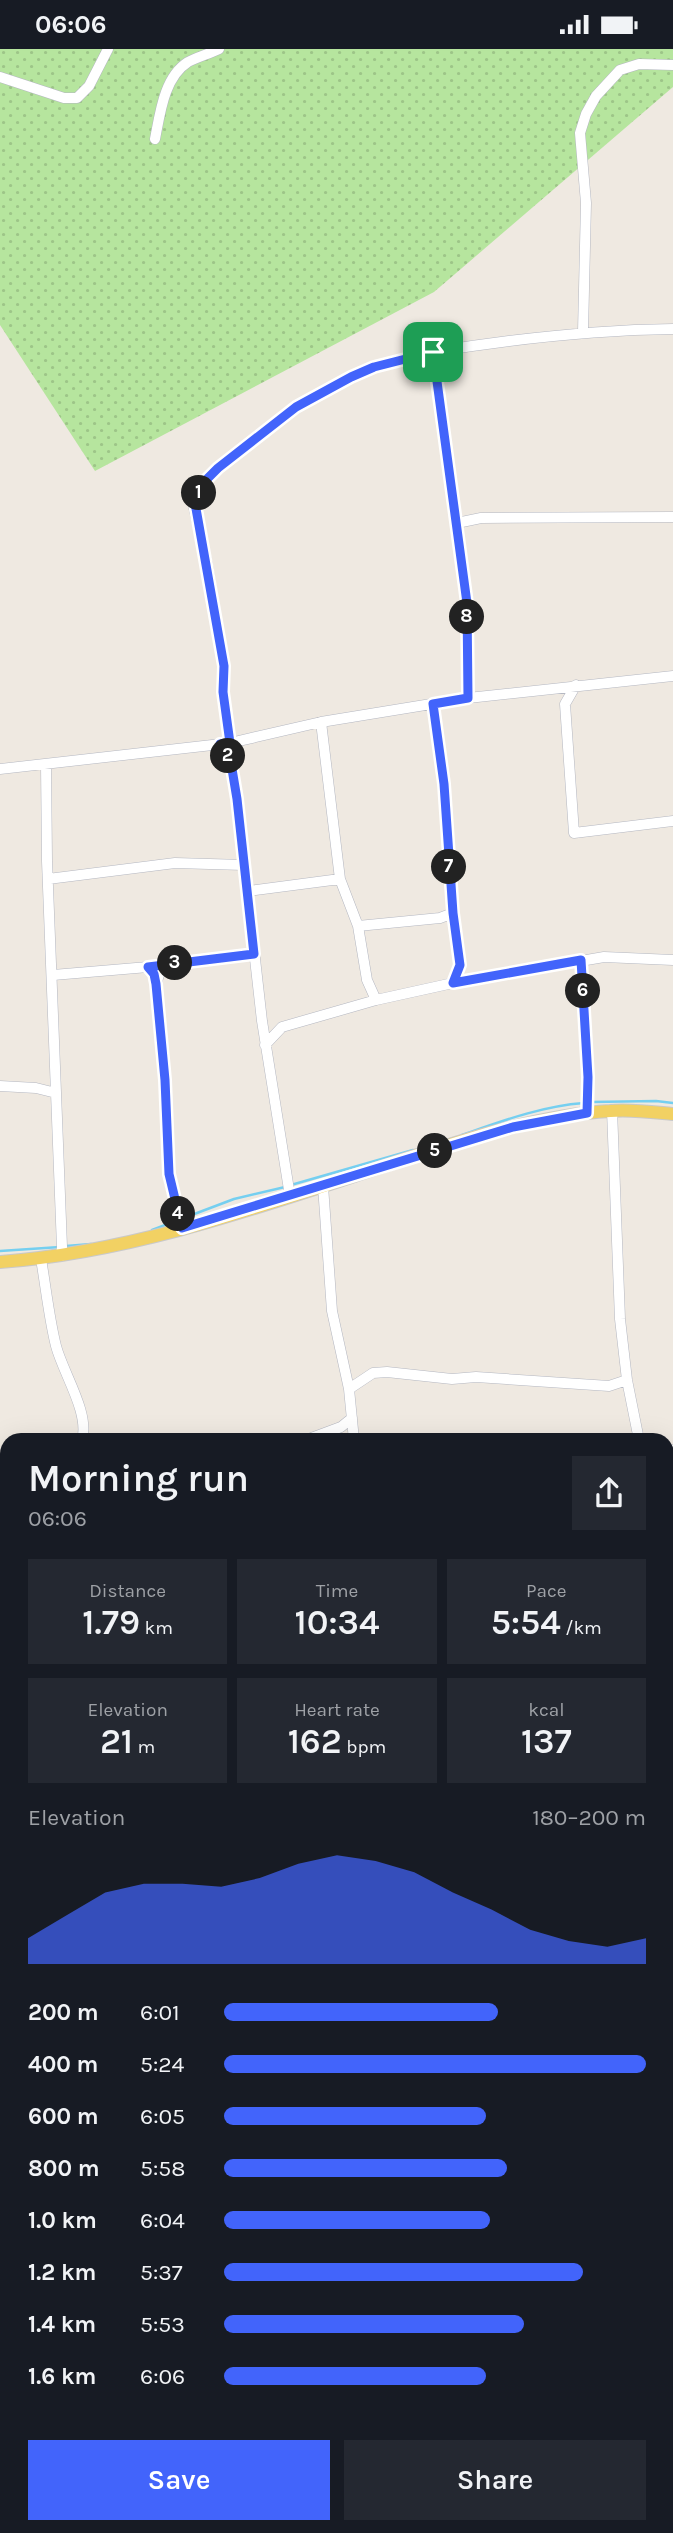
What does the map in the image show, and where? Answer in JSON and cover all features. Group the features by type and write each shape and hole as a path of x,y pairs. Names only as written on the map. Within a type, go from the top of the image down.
{"main road":[{"path":"0,1262 61,1256 182,1228 513,1127 612,1110 673,1114"}],"street":[{"path":"0,77 64,98 77,98 89,86 108,49"},
{"path":"155,139 163,103 173,76 188,62 219,49"},
{"path":"583,332 586,202 580,133 586,114 596,96 620,70 639,64 673,65"},
{"path":"290,1196 265,1045 248,891 231,763 225,743 224,666 207,563 194,508 197,498 207,479 218,468 296,407 363,371 433,352 524,337 673,329"},
{"path":"433,352 467,603 468,698"},
{"path":"457,523 481,518 673,517"},
{"path":"0,769 225,743 321,722 468,698 576,684 673,676"},
{"path":"576,684 565,704 574,833 673,821"},
{"path":"433,704 444,784 453,913 460,965 453,983"},
{"path":"321,722 340,879 358,926 367,980 376,1000"},
{"path":"46,764 61,1256"},
{"path":"48,879 175,863 244,865"},
{"path":"248,891 340,879"},
{"path":"358,926 440,918 453,913"},
{"path":"53,975 254,954"},
{"path":"265,1045 282,1027 376,1000 453,983 604,957 673,960"},
{"path":"581,960 588,1077 587,1113"},
{"path":"156,984 162,965"},
{"path":"148,967 154,974 156,984 165,1080 169,1174 182,1228"},
{"path":"262,1021 282,1027"},
{"path":"0,1086 36,1088 55,1093"},
{"path":"612,1110 620,1307 627,1380 638,1433"},
{"path":"323,1186 332,1311 349,1389 353,1433"},
{"path":"41,1259 56,1347 82,1418 82,1433"},
{"path":"349,1389 373,1373 387,1372 452,1379 476,1377 608,1386 627,1380"},
{"path":"325,1433 341,1427 352,1418"}],"green space":[{"path":"0,49 673,49 673,87 434,292 95,471 0,325"}],"waterway":[{"path":"591,1102 673,1103"},
{"path":"462,1135 537,1111 584,1103"},
{"path":"291,1185 413,1150"},
{"path":"152,1230 234,1199 285,1187"},
{"path":"66,1246 91,1244"},
{"path":"0,1251 60,1247"}],"route":[{"path":"433,352 467,603 469,663 468,698 433,704 444,784 453,913 460,965 453,983 581,960 588,1077 587,1113 513,1127 182,1228 172,1196 167,1163 165,1080 156,984 154,974 148,967 254,954 237,799 231,763 220,744 230,743 223,692 224,666 195,503 207,479 218,468 296,407 363,371 433,352"}]}
